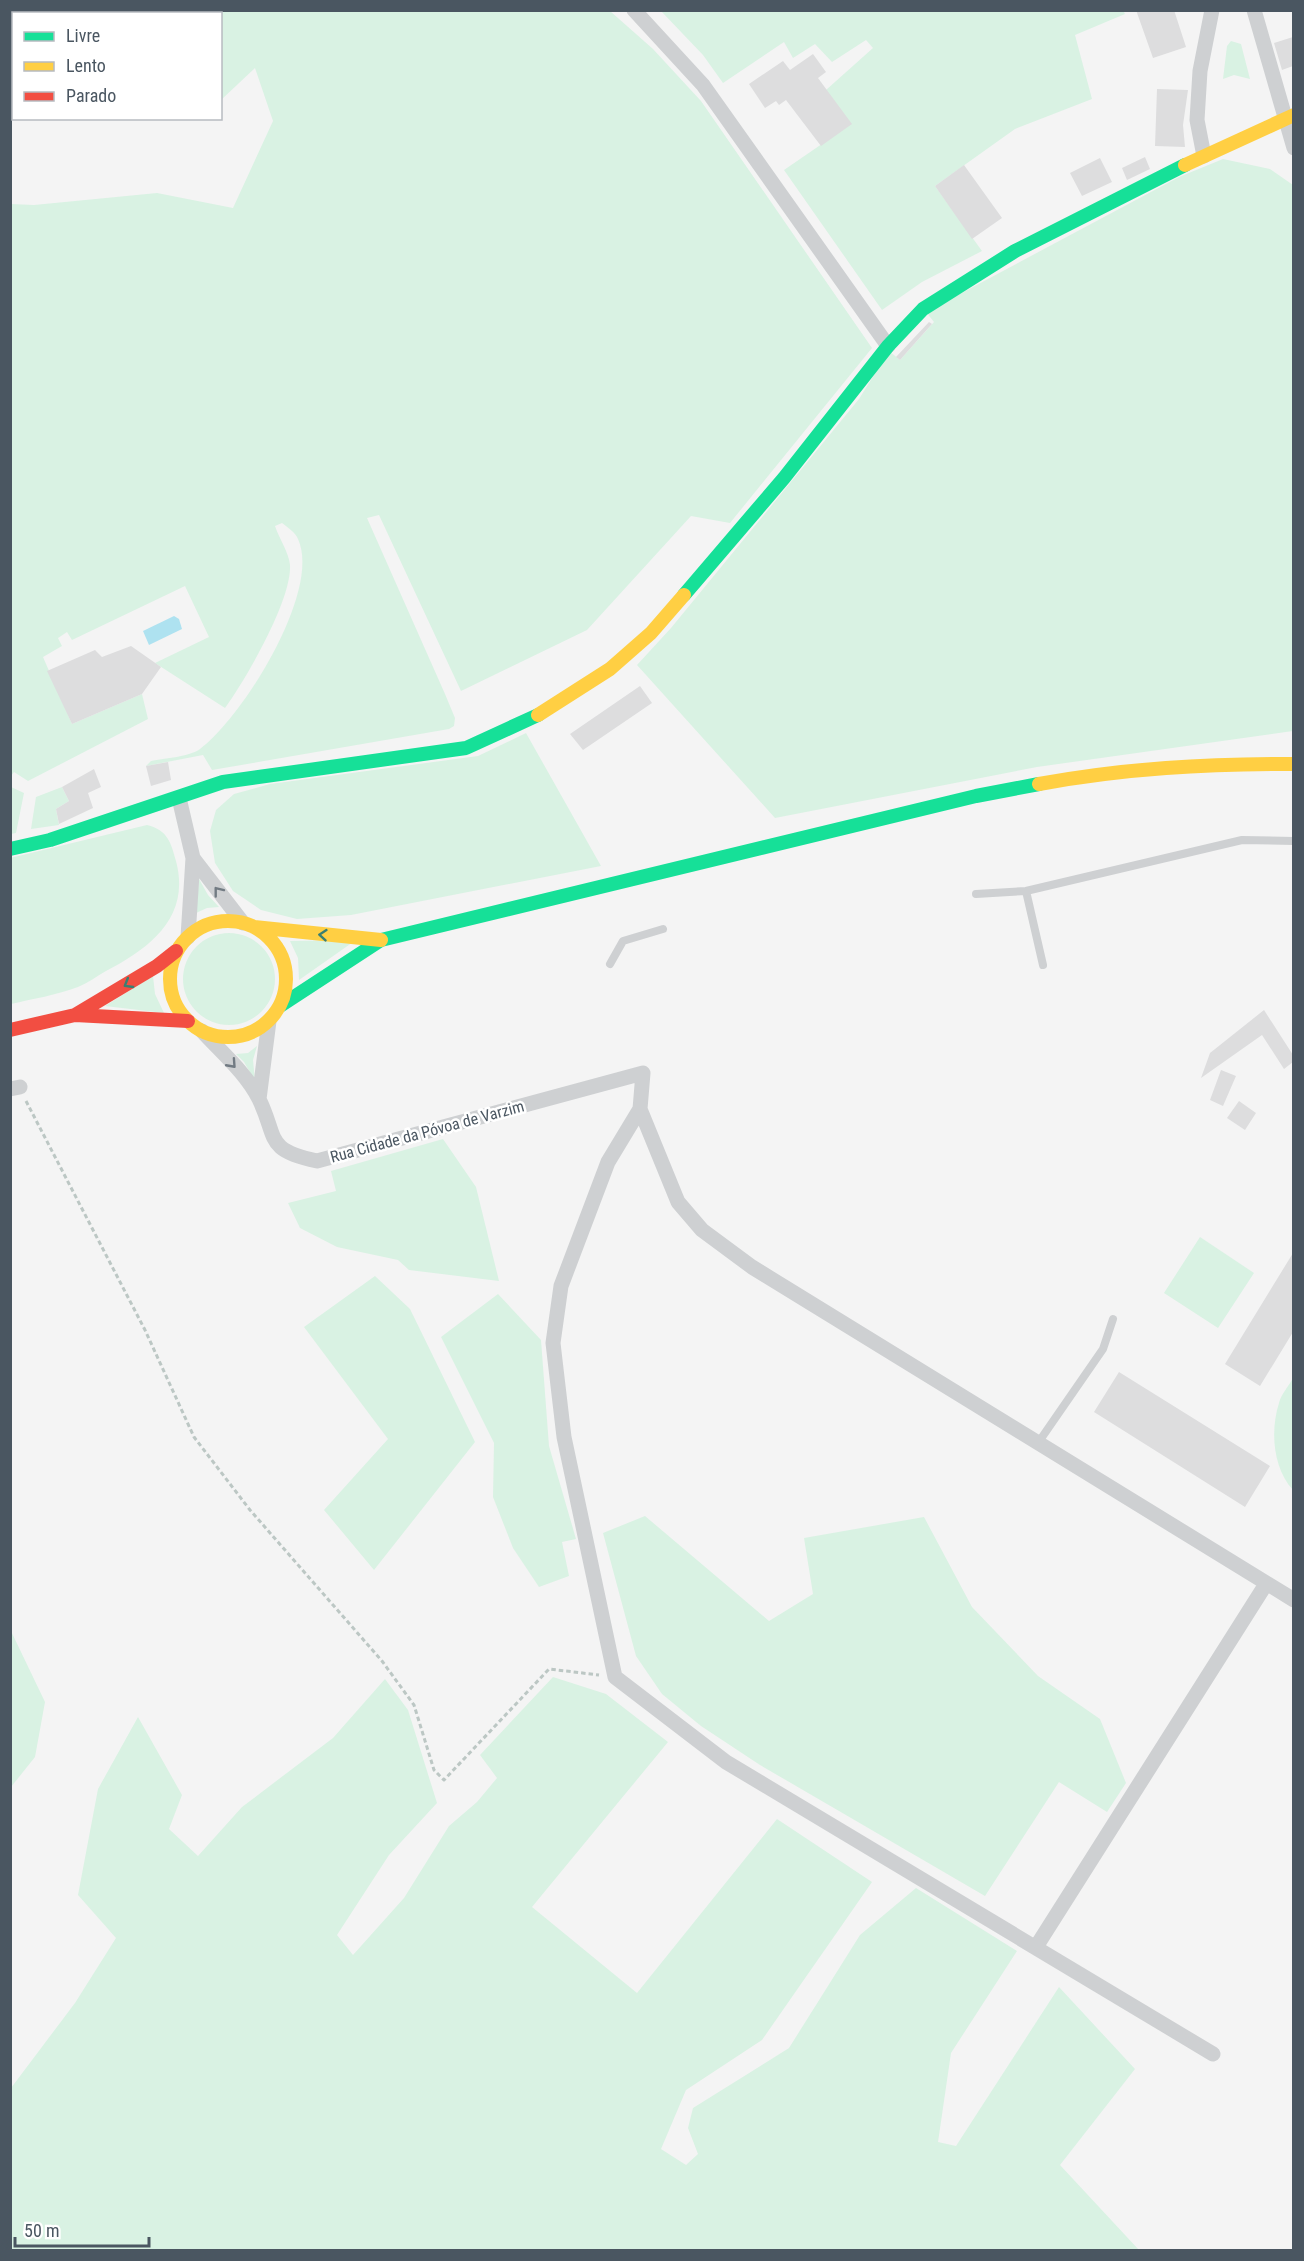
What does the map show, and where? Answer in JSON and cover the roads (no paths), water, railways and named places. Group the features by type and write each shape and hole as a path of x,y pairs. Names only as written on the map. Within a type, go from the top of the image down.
{"main road":[{"path":"10,849 60,837 223,782 466,748 527,722 601,675 658,625 784,478 888,345 923,309 1015,251 1204,156 1289,118"},
{"path":"176,951 171,962 170,989 176,1005 188,1021 202,1031 219,1036 237,1036 254,1031 269,1021 280,1006 381,940 1021,786 1151,767 1198,764 1293,766"},
{"path":"75,1015 157,966 176,951 188,937 217,923 381,940"},
{"path":"249,925 273,942 285,970 285,988 280,1006"},
{"path":"10,1030 75,1015 188,1021"}],"street":[{"path":"634,10 703,85 888,345"},
{"path":"1204,156 1197,120 1200,71 1212,10"},
{"path":"1254,10 1289,118 1293,148"},
{"path":"179,798 193,858 188,937"},
{"path":"193,858 249,925"},
{"path":"259,1099 269,1021"},
{"name":"Rua Cidade da Póvoa de Varzim","path":"202,1031 238,1070 259,1099 272,1138 292,1156 317,1161 643,1073 640,1109"},
{"path":"640,1109 678,1202 702,1230 752,1267 1293,1600"},
{"path":"640,1109 608,1162 561,1286 553,1343 564,1437 615,1677 726,1762 1213,2054"},
{"path":"1036,1947 1266,1584"}],"lane":[{"path":"976,894 1026,891 1242,840 1293,841"},
{"path":"1026,891 1043,965"},
{"path":"610,964 623,941 663,929"},
{"path":"1038,1443 1102,1349 1113,1319"}],"water":[{"path":"174,616 179,619 182,629 149,645 143,631"}]}
